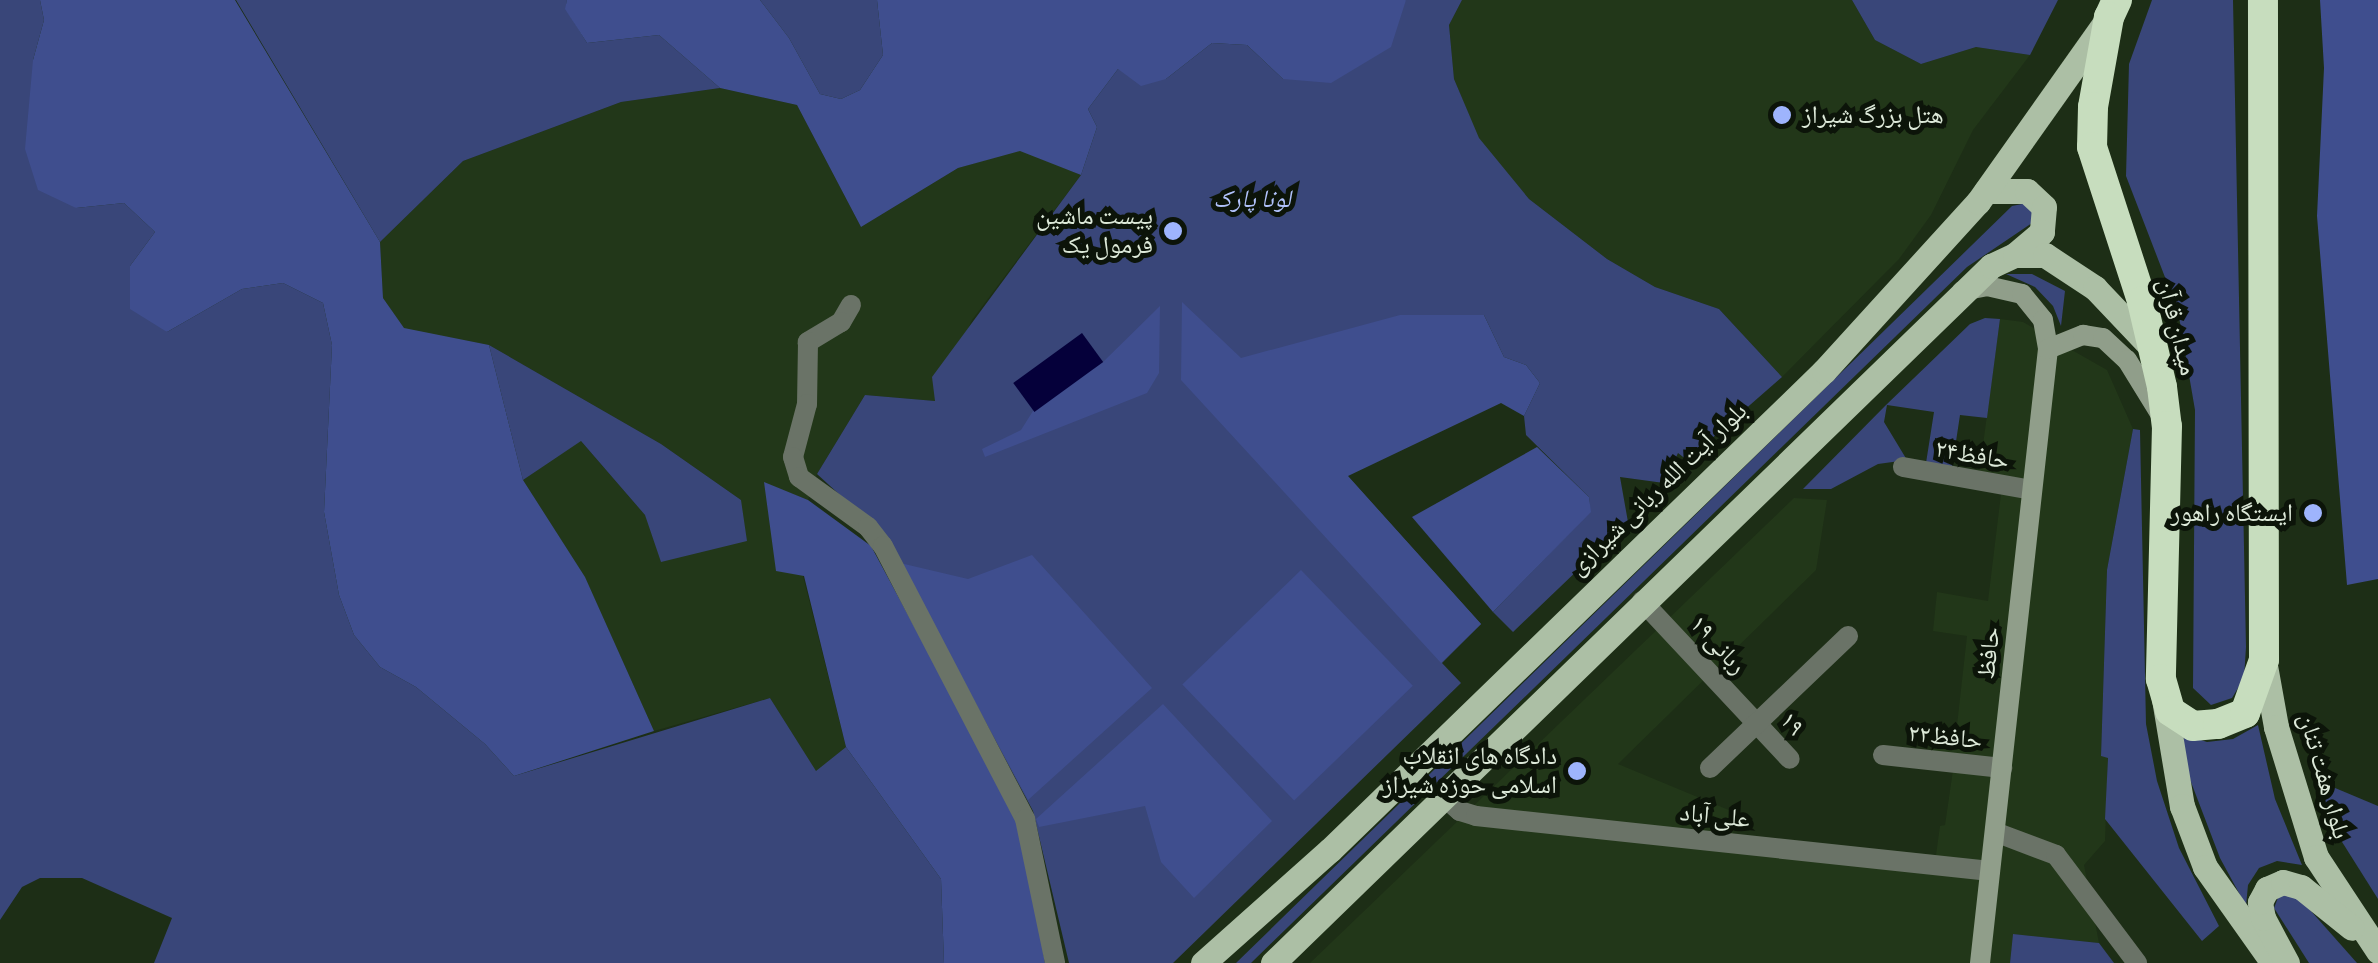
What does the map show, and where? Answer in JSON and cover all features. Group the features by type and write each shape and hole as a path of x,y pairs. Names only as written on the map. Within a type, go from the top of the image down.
{"highway":[{"path":"2161,678 2170,711 2193,726 2218,724 2245,713 2264,660 2262,0"},
{"name":"میدان قرآن","path":"2113,9 2093,106 2092,147 2142,301 2167,426 2161,678"}],"main road":[{"name":"بلوار آیت الله ربانی شیرازی","path":"1203,963 1330,850 1824,371 1932,257 1986,192 2113,9"},
{"path":"1273,963 1960,292 2042,232 2044,207 2027,191 1986,192"},
{"path":"2016,254 2045,256 2072,271 2152,348"},
{"path":"1960,292 1987,286 2022,294 2043,320 2048,349 2083,335 2113,344 2167,426"},
{"name":"حافظ","path":"1980,963 2048,349"},
{"name":"بلوار هفت تنان","path":"2264,660 2276,727 2316,857 2378,951"},
{"path":"2161,678 2182,806 2206,867 2273,963"},
{"path":"2287,963 2260,902 2268,889 2283,882 2302,887 2378,951"}],"street":[{"path":"851,305 841,322 808,342 807,404 793,456 799,477 868,527 883,546 1025,819 1055,963"},
{"name":"حافظ۲۴","path":"1903,467 2032,490"},
{"name":"ربانی۱۹","path":"1642,602 1757,723"},
{"path":"1710,768 1848,636"},
{"name":"۱۹","path":"1757,723 1790,759"},
{"name":"حافظ۲۲","path":"1883,755 2002,768"},
{"name":"علی آباد","path":"1442,795 1460,811 1476,816 1990,871"},
{"path":"1995,832 2056,855 2137,963"}],"shaded area":[{"path":"40,0 235,0 380,242 383,298 404,328 489,345 523,480 585,577 654,731 514,776 485,744 416,687 380,667 354,635 339,595 324,512 332,345 323,303 283,283 242,289 167,332 130,309 130,266 155,232 124,203 76,208 38,190 25,149 33,60 44,20"},
{"path":"567,0 760,0 789,38 820,94 841,99 860,90 883,55 877,0 1406,0 1391,47 1331,83 1283,79 1247,45 1212,43 1166,79 1141,86 1118,69 1088,109 1097,127 1081,175 1020,151 958,168 861,227 797,105 720,88 659,35 587,43 565,9"},
{"path":"1462,0 1852,0 1875,40 1921,64 1976,47 2030,55 1973,130 1931,215 1899,259 1782,377 1719,309 1655,287 1607,259 1529,199 1478,138 1454,79 1449,25"},
{"path":"2320,0 2378,0 2378,579 2347,585 2317,216 2324,68"},
{"path":"720,88 797,105 861,227 958,168 1020,150 1081,175 972,320 935,401 865,395 817,474 808,500 764,483 803,576 846,747 816,772 770,698 654,731 585,578 523,480 580,440 645,515 741,500 661,444 489,345 404,329 383,298 380,242 463,161 621,102"},
{"path":"1182,302 1241,358 1400,315 1484,315 1504,357 1526,365 1540,383 1524,416 1501,403 1348,476 1481,624 1441,663 1181,380"},
{"path":"1160,306 1159,373 1147,393 985,457 982,449 1021,430 1033,411 1103,362"},
{"path":"2000,319 2023,322 2107,370 2133,429 2107,570 2101,756 2108,757 2105,841 2084,865 2099,943 2013,934 2010,963 1310,963 1794,498 1827,500 1816,570 1618,764 1736,813 1733,834 1936,855 1953,770 1932,755 1934,733 1956,734 1967,636 1933,631 1937,592 1988,601 2001,494 1979,474"},
{"path":"1082,333 1103,362 1034,412 1013,383"},
{"path":"1537,447 1589,497 1591,512 1493,612 1412,517"},
{"path":"764,482 808,500 871,546 1006,797 1026,847 1045,963 944,963 941,879 846,747 804,576 776,571"},
{"path":"1032,555 1152,688 1028,800 900,563 968,579"},
{"path":"1301,570 1413,686 1294,800 1182,685"},
{"path":"1163,704 1272,821 1194,898 1161,862 1145,806 1039,827 1036,819"}],"green space":[{"path":"0,0 40,0 44,20 33,60 76,208 124,203 155,232 130,266 167,332 242,289 283,283 323,303 332,345 324,512 339,595 354,635 380,667 416,687 485,744 514,776 770,698 816,771 846,747 941,879 944,963 154,963 172,918 82,878 40,878 22,887 0,920"},
{"path":"236,0 567,0 566,9 587,43 659,35 720,88 621,102 463,161 380,242"},
{"path":"760,0 877,0 883,55 860,90 841,99 820,94 789,38"},
{"name":"لونا پارک","path":"1406,0 1462,0 1449,25 1454,79 1479,138 1529,199 1607,259 1655,287 1719,309 1782,377 1687,460 1678,453 1664,483 1620,477 1628,522 1513,632 1493,612 1590,512 1589,497 1526,435 1524,416 1540,383 1526,365 1504,357 1484,315 1242,359 1481,624 1442,663 1461,683 1173,963 1069,963 1033,811 887,538 817,474 865,395 935,401 932,377 1081,175 1097,127 1088,109 1118,69 1166,79 1212,43 1247,45 1283,79"},
{"path":"1852,0 2058,0 2030,55 1976,47 1921,64 1875,40"},
{"path":"2152,0 2233,0 2246,647 2244,678 2232,698 2211,705 2193,688 2195,410 2178,311 2126,176 2129,64"},
{"path":"2027,203 2032,209 2032,223 1967,267 1251,963 1236,963 2012,206"},
{"path":"2006,274 2032,274 2065,291 2061,326 2053,306 2035,287"},
{"path":"1985,318 2000,319 1987,418 1960,415 1952,468 1926,463 1934,412 1887,405 1884,422 1907,460 1878,464 1831,489 1803,489 1886,405 1970,324"},
{"path":"489,345 661,444 741,500 747,541 661,562 645,515 581,441 523,480"},
{"path":"2133,429 2140,430 2146,724 2157,781 2179,848 2219,926 2202,941 2105,819 2108,758 2101,756 2107,570"},
{"path":"2258,725 2275,799 2302,865 2277,861 2259,868 2248,885 2246,906 2220,858 2186,769 2183,734 2207,742 2233,739"},
{"path":"2328,785 2378,806 2378,899 2332,826 2319,791"},
{"path":"2295,893 2357,963 2309,963 2274,908 2279,895"},
{"path":"2013,934 2099,943 2114,963 2010,963"}],"place":[{"name":"هتل بزرگ شیراز","path":"1782,115"},
{"name":"پیست ماشین فرمول یک","path":"1173,231"},
{"name":"ایستگاه راهور","path":"2313,513"},
{"name":"دادگاه های انقلاب اسلامی حوزه شیراز","path":"1577,771"}]}
